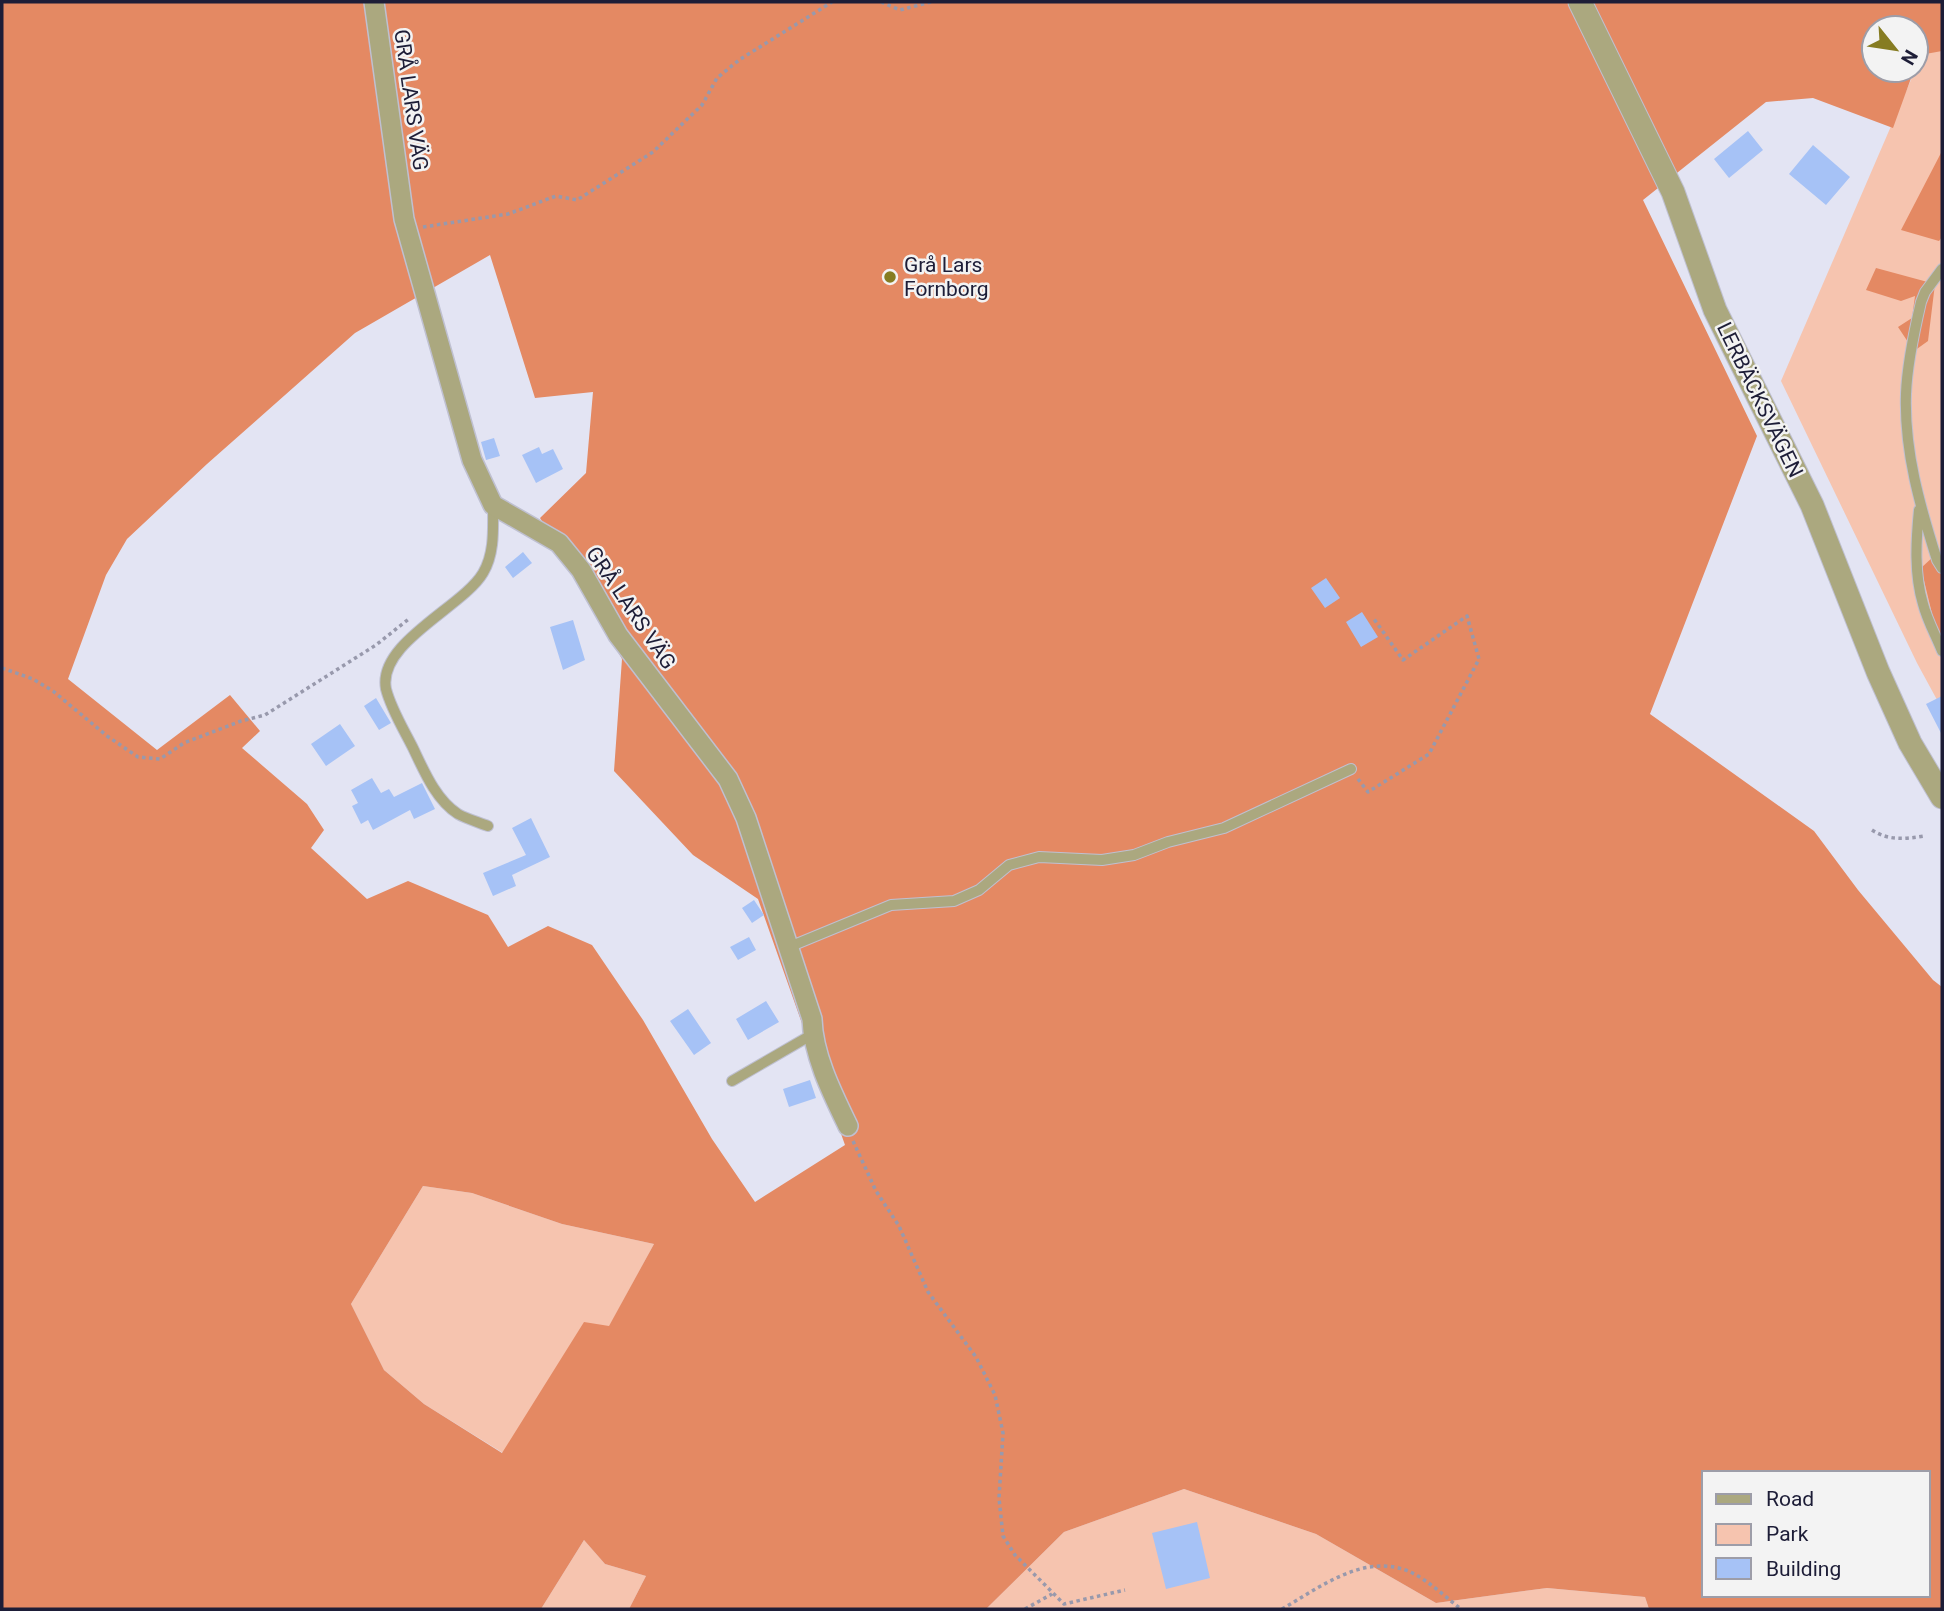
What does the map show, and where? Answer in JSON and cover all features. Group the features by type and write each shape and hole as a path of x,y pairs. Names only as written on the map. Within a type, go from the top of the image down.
{"street":[{"name":"GRÅ LARS VÄG","path":"374,2 407,229 472,460 493,505 559,543 581,570 618,635 728,779 746,818 812,1018 813,1034 836,1100 848,1125"},
{"name":"LERBÄCKSVÄGEN","path":"1580,2 1670,183 1722,324 1812,505 1883,684 1910,743 1941,793"}],"lane":[{"path":"1942,269 1921,302 1906,394 1910,457 1920,506 1942,568"},
{"path":"488,826 458,814 440,797 424,772 386,688 389,667 399,650 415,633 475,584 483,573 489,561 493,540 493,505"},
{"path":"1920,506 1916,552 1918,581 1923,606 1942,651"},
{"path":"789,947 891,905 954,901 979,890 1009,865 1039,857 1102,860 1134,855 1168,842 1224,828 1351,769"},
{"path":"732,1081 813,1034"}],"path":[{"path":"407,229 508,214 555,196 577,200 653,152 702,106 717,78 732,66 832,2"},
{"path":"881,2 900,10 931,2"},
{"path":"2,668 33,679 52,691 107,736 138,757 160,759 184,743 241,721 265,715 376,645 415,614"},
{"path":"1351,769 1368,792 1429,754 1479,659 1468,616 1404,660 1374,619"},
{"path":"1872,830 1883,837 1896,839 1924,836"},
{"path":"848,1125 856,1150 876,1191 899,1226 928,1292 976,1357 995,1395 1003,1433 999,1497 1003,1536 1015,1555 1064,1607 1125,1590"},
{"path":"1282,1609 1361,1567 1388,1566 1408,1571 1461,1609"},
{"path":"1025,1609 1052,1594"}],"green space":[{"path":"1942,8 1942,709 1917,663 1781,381 1909,84 1930,84 1930,36"},
{"path":"423,1186 472,1193 562,1224 654,1244 609,1327 584,1323 503,1453 424,1404 384,1370 351,1304"},
{"path":"1184,1489 1316,1534 1436,1603 1547,1588 1645,1597 1649,1609 986,1609 1064,1532"},
{"path":"584,1540 605,1564 646,1576 629,1609 541,1609"}],"shaded area":[{"path":"2,2 1942,2 1942,51 1930,53 1930,14 1860,14 1860,84 1909,84 1893,128 1813,98 1766,102 1643,200 1757,436 1650,714 1814,831 1858,890 1933,980 1942,987 1942,1609 1649,1609 1645,1597 1547,1588 1436,1603 1316,1534 1184,1489 1064,1532 986,1609 629,1609 646,1576 605,1564 584,1540 541,1609 2,1609","holes":["490,255 535,398 593,392 586,473 540,518 569,563 622,659 614,771 693,855 758,899 845,1145 755,1202 712,1139 643,1020 592,945 548,926 508,947 488,915 408,881 367,899 311,848 324,830 307,804 242,748 260,731 230,695 157,750 68,679 106,575 127,539 355,333","423,1186 472,1193 562,1224 654,1244 609,1326 584,1322 502,1453 424,1404 384,1370 351,1304"]},
{"path":"1942,151 1942,237 1939,241 1901,230"},
{"path":"1876,268 1935,284 1928,341 1914,351 1898,327 1912,318 1915,296 1901,301 1866,290"},
{"path":"1934,556 1942,556 1942,638 1935,626 1921,568"}],"building":[{"path":"1748,131 1763,150 1729,178 1714,159"},
{"path":"1813,145 1850,177 1826,205 1789,174"},
{"path":"494,438 500,456 486,460 481,442"},
{"path":"539,447 542,454 553,449 563,469 536,483 522,455"},
{"path":"523,552 532,563 513,578 505,567"},
{"path":"1326,578 1340,598 1325,608 1311,588"},
{"path":"1362,612 1378,637 1361,647 1346,622"},
{"path":"573,620 585,660 563,670 550,627"},
{"path":"1942,696 1942,735 1926,704"},
{"path":"376,698 391,723 379,730 364,706"},
{"path":"340,724 355,746 326,766 311,744"},
{"path":"372,778 381,793 389,789 394,797 422,783 435,809 414,819 410,810 373,830 368,820 361,824 352,806 358,803 351,790"},
{"path":"531,818 550,857 512,875 516,886 493,896 483,873 526,855 512,828"},
{"path":"754,900 764,915 752,923 742,908"},
{"path":"749,937 756,950 738,960 730,947"},
{"path":"766,1001 779,1022 748,1040 736,1019"},
{"path":"688,1009 711,1043 694,1055 670,1021"},
{"path":"810,1080 816,1098 789,1107 783,1089"},
{"path":"1197,1522 1210,1578 1166,1589 1152,1533"}],"place":[{"name":"Grå Lars Fornborg","path":"890,277"}]}
